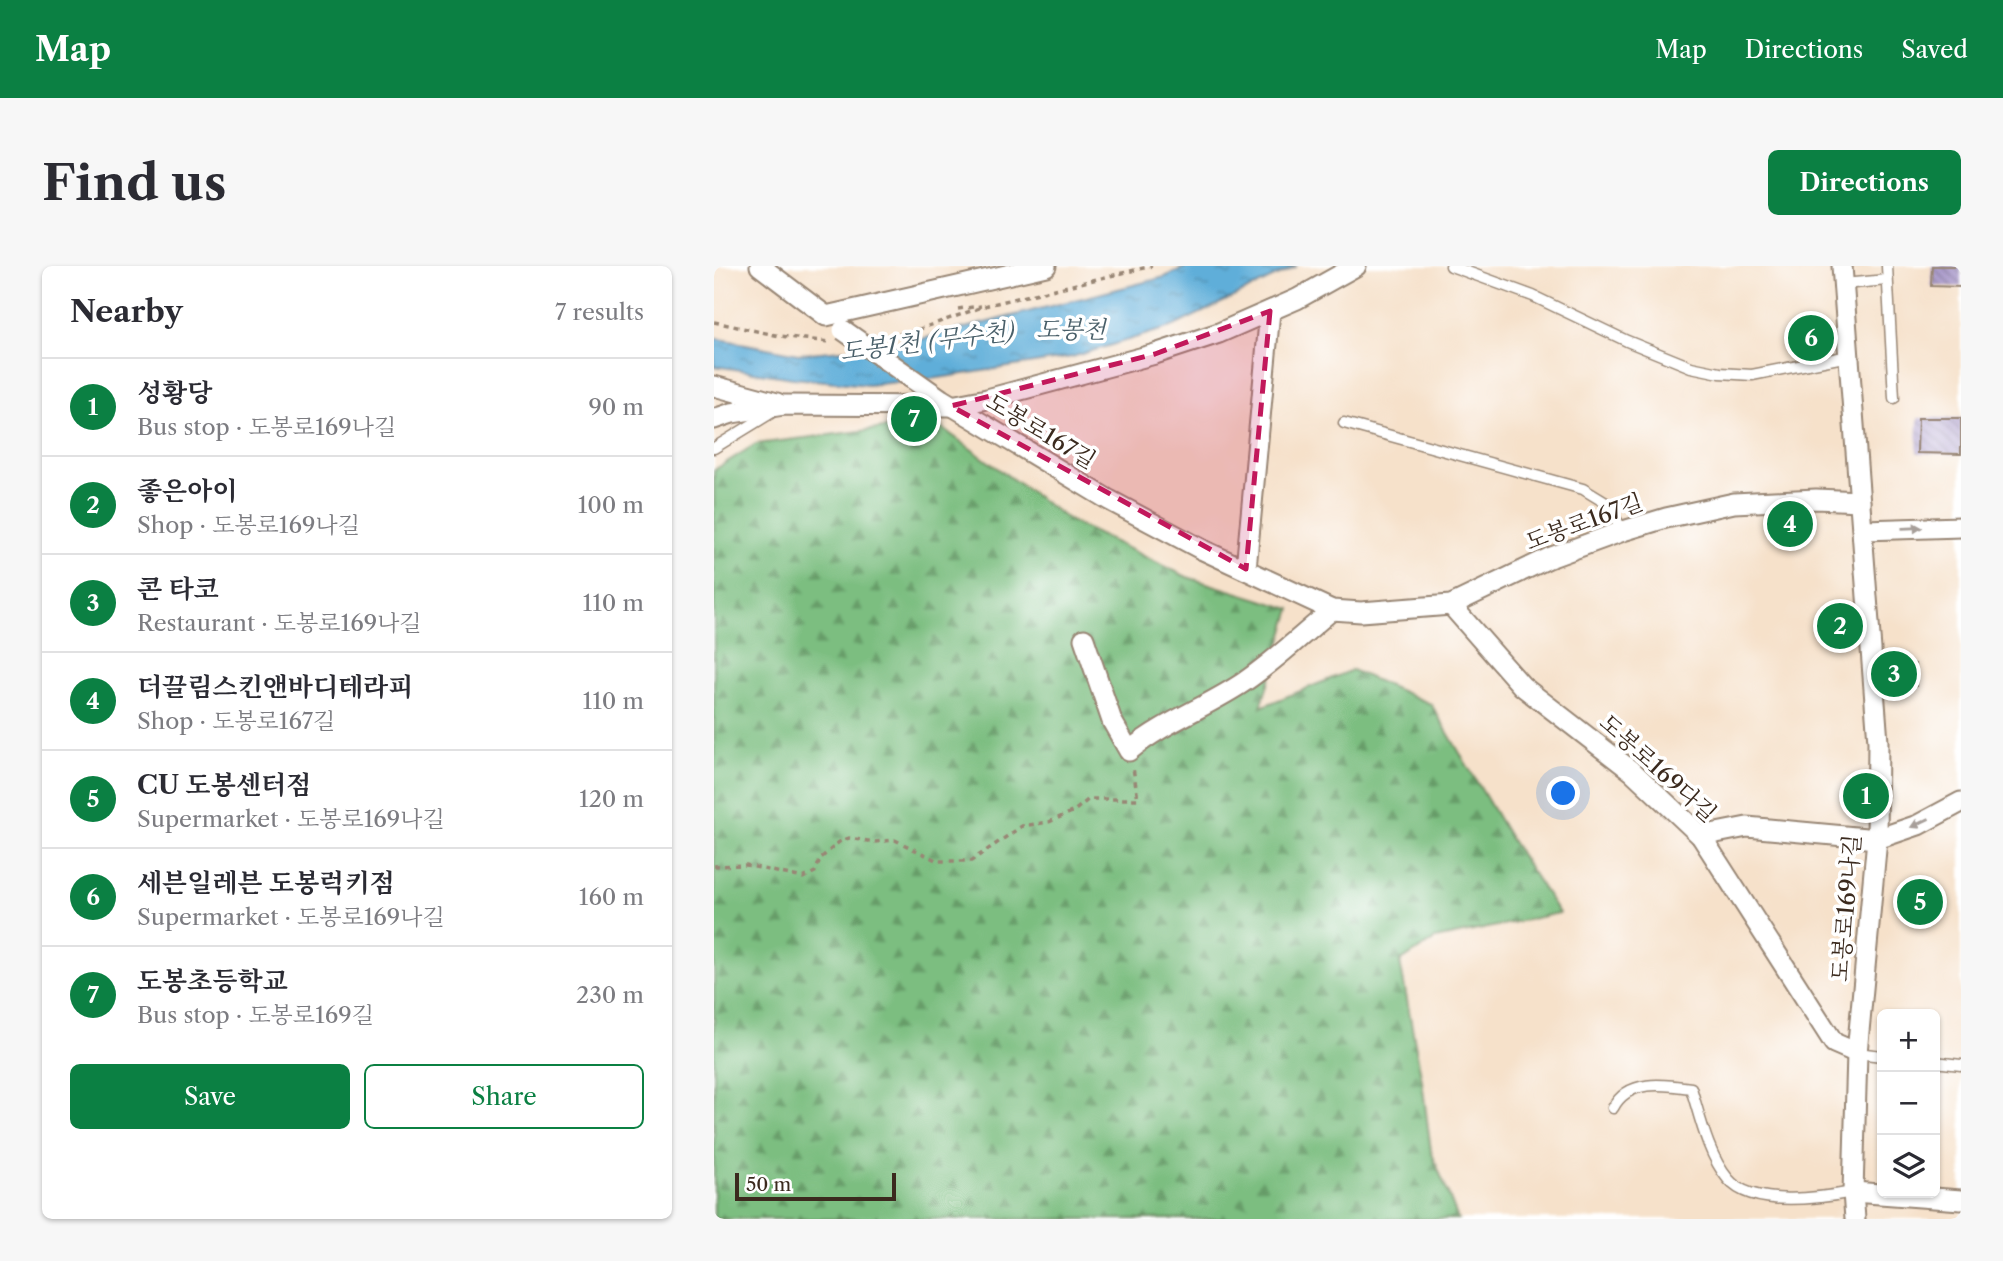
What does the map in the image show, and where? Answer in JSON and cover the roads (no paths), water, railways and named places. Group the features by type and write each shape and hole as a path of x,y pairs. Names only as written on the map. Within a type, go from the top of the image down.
{"street":[{"name":"도봉로167길","path":"760,266 843,330 946,403 1109,500 1203,550 1332,610 1361,612 1451,605 1549,558 1623,531 1665,518 1734,503 1816,499 1860,501"},
{"path":"826,316 1046,266"},
{"path":"714,419 732,413 783,405 946,403 987,399 1155,354 1219,333 1270,311 1356,266"},
{"name":"도봉로169나길","path":"1843,275 1878,743 1877,839 1857,1052 1853,1192 1855,1219"},
{"path":"1246,569 1270,311"},
{"path":"714,386 783,405"},
{"path":"1864,530 1961,527"},
{"name":"도봉로169다길","path":"1451,605 1522,687 1633,772 1701,835 1834,1043 1857,1052"},
{"path":"1084,639 1112,721 1129,751 1161,727 1246,681 1332,610"},
{"path":"1701,835 1747,827 1877,839 1918,825 1961,802"},
{"path":"1853,1192 1961,1200"}],"lane":[{"path":"1451,266 1533,296 1627,341 1691,367 1720,373 1752,374 1849,356"},
{"path":"1887,266 1894,398"},
{"path":"1843,275 1887,280"},
{"path":"714,448 783,405"},
{"path":"1344,423 1583,489 1606,503 1623,531"},
{"path":"1857,1052 1877,1055"},
{"path":"1940,1063 1961,1065"},
{"path":"1612,1108 1619,1096 1635,1088 1650,1085 1691,1088 1716,1157 1728,1180 1740,1188 1756,1195 1775,1198 1822,1198 1853,1192"}],"water":[{"name":"도봉천","path":"1188,266 1297,266 1174,326 1072,357 938,378 868,385 793,378 714,366 714,338 798,354 898,345 1165,277"}],"place":[{"name":"세븐일레븐 도봉럭키점","path":"1811,338"},
{"name":"도봉초등학교","path":"914,419"},
{"name":"더끌림스킨앤바디테라피","path":"1790,524"},
{"name":"좋은아이","path":"1840,626"},
{"name":"콘 타코","path":"1894,674"},
{"name":"성황당","path":"1866,796"},
{"name":"CU 도봉센터점","path":"1920,902"}],"water label":[{"name":"도봉1천 (무수천)","path":"928,341"}]}
